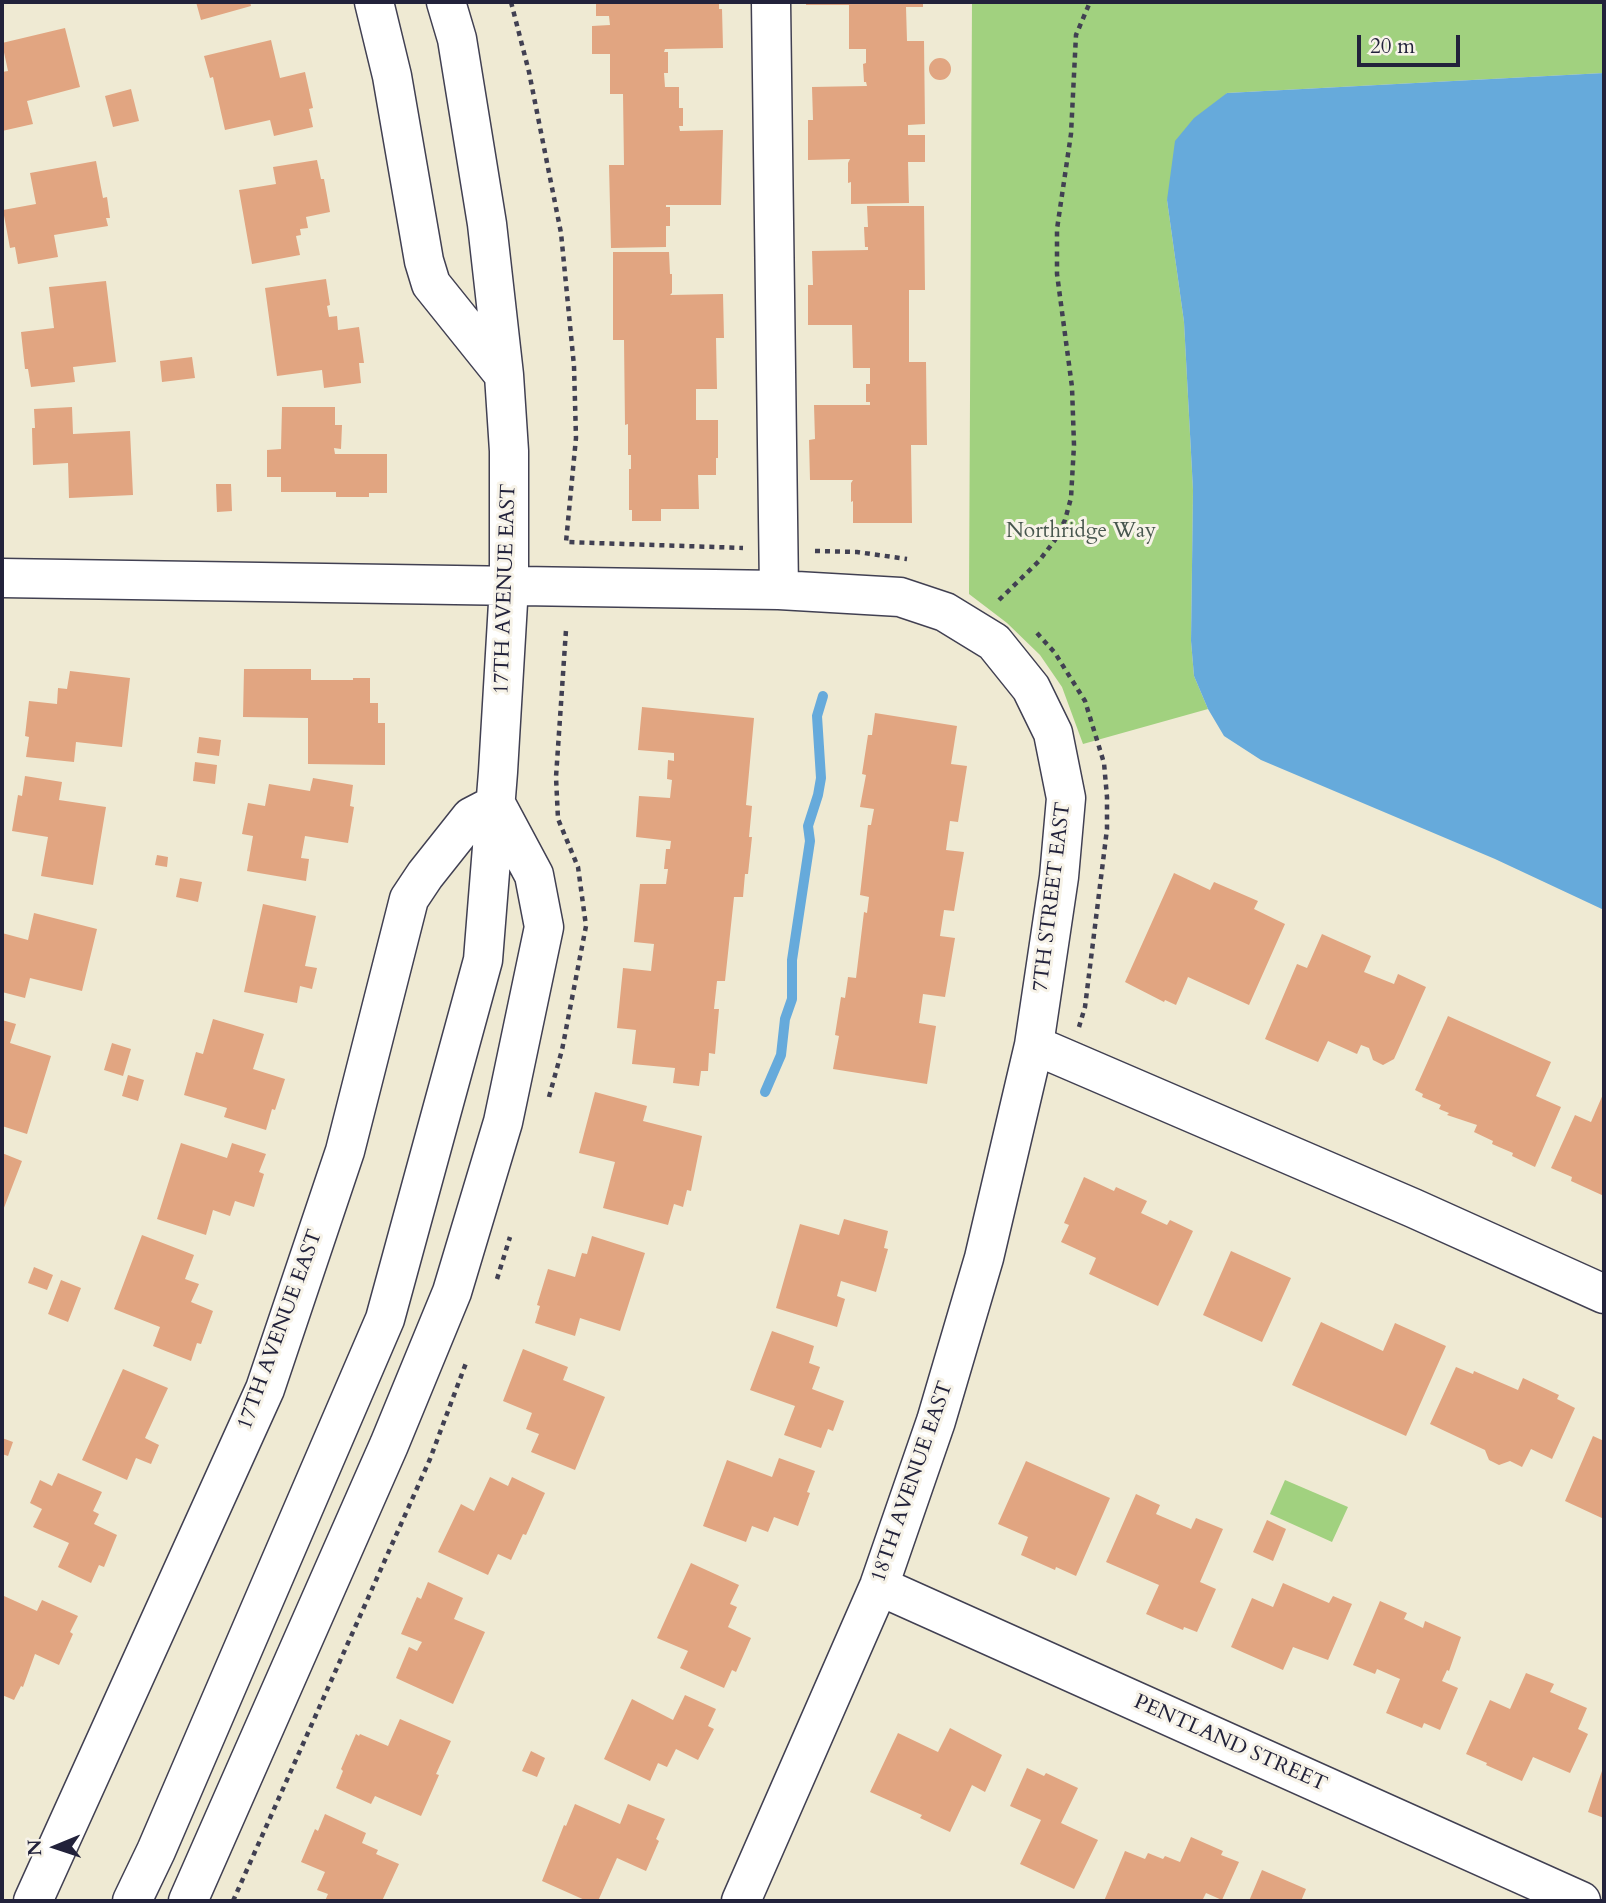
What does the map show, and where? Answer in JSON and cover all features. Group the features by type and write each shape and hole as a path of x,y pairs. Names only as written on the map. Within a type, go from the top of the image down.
{"street":[{"path":"374,2 392,76 424,261 431,284 505,375"},
{"name":"17TH AVENUE EAST","path":"132,1901 385,1319 483,960 496,804 509,586 509,451 505,375 487,224 457,39 446,2"},
{"path":"771,2 779,590"},
{"name":"7TH STREET EAST","path":"2,578 779,590 900,597 945,612 994,642 1031,688 1053,733 1066,798 1059,877 1034,1045"},
{"path":"188,1901 388,1445 452,1292 503,1122 544,928 534,876 496,804"},
{"name":"17TH AVENUE EAST","path":"33,1901 265,1388 345,1151 409,899 471,817 496,804"},
{"path":"1034,1045 1413,1208 1604,1294"},
{"name":"18TH AVENUE EAST","path":"741,1901 878,1586 936,1421 984,1258 1034,1045"},
{"name":"PENTLAND STREET","path":"878,1586 1581,1901"}],"path":[{"path":"511,2 529,72 562,246 574,366 576,438 566,542"},
{"path":"999,600 1039,561 1055,540 1065,520 1071,498 1074,445 1072,387 1057,274 1057,229 1071,134 1076,34 1090,2"}],"green space":[{"name":"Northridge Way","path":"972,2 1604,2 1604,73 1227,93 1167,200 1184,322 1193,490 1191,641 1194,676 1208,709 1083,744 1062,687 1040,655 1007,623 969,594"},
{"path":"1285,1480 1348,1507 1332,1542 1270,1514"}],"water":[{"path":"1604,73 1604,910 1495,859 1261,760 1224,736 1208,709 1194,676 1191,641 1193,490 1184,322 1167,200 1175,141 1194,118 1227,93"}],"building":[{"path":"196,2 250,2 251,6 201,20"},
{"path":"596,2 719,2 719,9 722,9 723,48 665,49 664,52 668,52 668,73 664,73 665,87 679,87 679,108 683,108 683,126 679,126 680,131 723,130 721,205 666,205 670,207 670,226 666,226 666,247 611,248 609,165 624,165 623,94 610,94 610,54 592,54 592,26 610,25 609,16 596,16"},
{"path":"806,2 923,2 923,7 906,7 907,41 924,41 925,124 908,125 908,135 925,135 925,162 908,162 909,203 851,204 851,182 848,183 850,159 808,160 808,120 813,120 812,87 867,86 864,82 863,64 866,63 866,49 849,49 849,5 806,5"},
{"path":"65,28 80,87 27,101 33,124 2,131 2,72 8,71 2,43"},
{"path":"271,40 280,78 305,72 313,108 309,109 313,127 274,136 270,120 225,130 213,77 210,78 204,56"},
{"path":"940,58 948,61 951,69 948,77 940,80 932,77 929,69 932,61"},
{"path":"131,89 139,121 113,127 105,96"},
{"path":"317,160 321,179 324,179 330,212 306,217 308,228 300,229 301,235 296,236 300,255 252,264 239,190 276,184 273,167"},
{"path":"96,161 103,198 107,197 110,218 106,218 108,226 54,235 58,257 18,264 15,247 10,248 3,210 36,204 30,173"},
{"path":"867,206 924,206 925,290 909,290 909,362 926,362 927,445 911,445 912,523 853,523 853,480 810,480 809,440 815,439 814,405 870,405 870,402 866,402 866,384 870,384 870,368 853,368 852,325 808,325 808,285 813,285 812,251 868,250 868,247 865,247 864,227 868,227"},
{"path":"613,252 669,252 672,274 670,295 723,294 724,338 716,338 717,389 696,389 696,420 718,420 716,475 698,475 699,509 661,509 661,521 632,521 632,510 629,510 631,455 628,455 628,424 625,425 624,340 613,340"},
{"path":"326,279 329,317 337,316 338,330 359,327 364,363 359,363 361,383 324,388 322,370 277,376 265,288"},
{"path":"106,281 116,362 73,367 75,382 31,387 28,369 25,369 21,332 54,328 49,287"},
{"path":"192,357 195,378 162,382 160,361"},
{"path":"72,407 73,434 130,431 133,495 69,498 68,463 33,465 34,409"},
{"path":"282,407 335,407 335,425 342,425 341,449 334,448 335,454 387,454 387,493 369,493 369,497 336,497 336,492 281,492 281,477 267,477 267,450 281,449"},
{"path":"216,484 231,484 232,511 217,512"},
{"path":"244,669 311,669 311,680 370,678 370,703 378,703 378,723 385,723 385,765 308,764 308,718 243,717"},
{"path":"70,671 130,678 122,747 76,742 74,762 26,757 29,737 25,736 29,701 57,704 58,688 67,689"},
{"path":"642,707 754,718 746,805 752,806 748,874 745,874 743,897 734,897 725,981 717,981 714,1009 719,1009 715,1054 709,1053 708,1071 701,1071 699,1086 673,1083 675,1068 632,1064 636,1030 617,1028 623,968 651,971 654,944 634,942 640,884 666,884 666,849 670,849 671,841 636,837 639,796 670,798 672,780 667,779 668,760 674,761 674,753 638,750"},
{"path":"875,713 957,726 951,764 967,766 958,822 950,821 946,850 964,852 954,911 944,910 940,936 955,938 945,997 923,994 919,1023 936,1026 927,1084 833,1069 839,1036 835,1035 841,997 845,998 848,977 856,978 864,912 867,913 869,897 860,895 868,825 871,825 874,809 860,807 866,775 862,774 868,735 872,735"},
{"path":"199,737 221,740 219,756 197,753"},
{"path":"195,762 217,765 215,784 193,781"},
{"path":"25,776 62,782 59,800 106,807 93,885 41,876 48,837 12,831 18,795 22,796"},
{"path":"313,778 353,785 350,806 354,807 348,843 305,836 301,858 309,859 306,881 247,871 253,836 242,834 248,803 265,806 269,784 310,791"},
{"path":"157,855 168,857 167,867 155,865"},
{"path":"1174,873 1210,890 1214,882 1258,901 1254,909 1285,924 1249,1005 1188,977 1176,1005 1165,1000 1164,1002 1125,982"},
{"path":"180,878 202,882 198,902 176,897"},
{"path":"263,904 316,916 305,966 317,968 312,989 300,986 297,1003 244,992"},
{"path":"34,913 97,929 82,991 30,978 25,998 2,992 2,933 28,940"},
{"path":"1322,934 1371,956 1364,972 1394,984 1398,974 1426,987 1394,1059 1383,1065 1373,1060 1369,1048 1361,1045 1357,1054 1328,1041 1318,1062 1265,1039 1297,964 1307,968"},
{"path":"1448,1016 1551,1062 1536,1096 1561,1107 1535,1167 1474,1132 1477,1125 1447,1115 1449,1113 1439,1109 1441,1105 1422,1097 1423,1094 1415,1090"},
{"path":"213,1019 264,1034 253,1069 285,1079 266,1130 224,1117 227,1108 184,1095 196,1052 203,1054"},
{"path":"2,1020 16,1024 10,1043 51,1056 27,1134 2,1126"},
{"path":"112,1043 131,1049 123,1076 104,1070"},
{"path":"128,1075 144,1080 138,1101 122,1096"},
{"path":"595,1092 647,1106 643,1121 702,1136 691,1191 687,1190 683,1207 674,1204 668,1225 603,1208 615,1162 579,1153"},
{"path":"1604,1092 1604,1196 1571,1181 1572,1177 1551,1168 1575,1115 1591,1122"},
{"path":"181,1143 227,1158 232,1143 266,1154 259,1172 264,1174 254,1207 235,1201 230,1216 213,1210 206,1235 157,1219"},
{"path":"2,1153 22,1161 2,1213"},
{"path":"1084,1177 1114,1191 1116,1187 1147,1201 1141,1213 1167,1225 1170,1220 1193,1231 1158,1306 1089,1274 1096,1258 1061,1242 1069,1225 1064,1223"},
{"path":"844,1219 888,1231 884,1248 888,1249 876,1292 841,1281 837,1296 845,1299 837,1327 776,1308 800,1224 839,1235"},
{"path":"142,1235 194,1255 185,1279 199,1284 191,1302 213,1311 201,1344 197,1343 191,1361 153,1346 160,1327 114,1309"},
{"path":"592,1236 645,1253 620,1331 580,1318 575,1336 535,1323 540,1306 537,1305 548,1269 575,1277 582,1253 587,1254"},
{"path":"1231,1251 1291,1278 1262,1342 1203,1315"},
{"path":"34,1267 53,1275 47,1290 28,1283"},
{"path":"61,1280 81,1288 68,1322 48,1314"},
{"path":"1321,1322 1383,1351 1395,1323 1446,1346 1406,1436 1292,1385"},
{"path":"772,1331 814,1346 809,1363 820,1367 812,1389 844,1401 833,1431 828,1429 821,1448 784,1435 795,1406 750,1390"},
{"path":"523,1349 568,1367 563,1380 605,1397 575,1470 531,1452 539,1434 526,1429 532,1413 503,1401"},
{"path":"1456,1367 1473,1374 1474,1371 1518,1390 1523,1378 1559,1395 1557,1399 1575,1408 1552,1459 1531,1449 1522,1467 1510,1461 1499,1465 1489,1460 1485,1450 1430,1424"},
{"path":"123,1369 168,1388 145,1438 159,1445 151,1464 136,1458 127,1480 82,1460"},
{"path":"1593,1436 1604,1441 1604,1519 1565,1501"},
{"path":"2,1438 13,1442 8,1456 2,1454"},
{"path":"779,1458 815,1471 798,1526 774,1517 768,1532 752,1526 746,1542 703,1526 727,1460 772,1477"},
{"path":"1026,1461 1110,1498 1076,1576 1021,1555 1028,1537 998,1524"},
{"path":"58,1473 102,1492 93,1511 99,1514 94,1524 117,1535 104,1567 99,1565 91,1583 58,1567 69,1543 33,1527 42,1509 30,1503 40,1480 52,1486"},
{"path":"490,1477 508,1486 512,1477 545,1493 511,1560 498,1554 488,1575 438,1552 461,1504 474,1511"},
{"path":"1136,1494 1160,1505 1156,1514 1191,1529 1196,1518 1223,1529 1200,1582 1216,1589 1197,1632 1184,1627 1183,1630 1146,1614 1159,1585 1106,1562"},
{"path":"1267,1520 1286,1529 1273,1561 1253,1552"},
{"path":"691,1563 739,1585 730,1604 737,1607 728,1627 751,1638 736,1672 732,1670 724,1688 680,1668 688,1651 657,1638"},
{"path":"428,1582 463,1598 454,1619 485,1632 453,1704 396,1678 409,1647 417,1651 422,1642 401,1634 417,1597 421,1599"},
{"path":"1283,1583 1329,1603 1333,1596 1352,1604 1328,1660 1293,1647 1283,1670 1231,1647 1252,1598 1273,1607"},
{"path":"4,1596 37,1611 42,1600 78,1616 59,1665 35,1654 23,1687 21,1686 14,1700 2,1695"},
{"path":"1380,1601 1407,1613 1404,1619 1423,1628 1425,1621 1461,1637 1449,1671 1447,1670 1442,1681 1458,1688 1440,1730 1424,1723 1422,1728 1386,1713 1400,1679 1377,1669 1375,1674 1353,1665"},
{"path":"1526,1673 1554,1684 1550,1692 1587,1708 1578,1729 1588,1734 1570,1773 1533,1757 1522,1781 1466,1754 1490,1700 1510,1709"},
{"path":"685,1695 716,1709 708,1726 714,1729 698,1760 676,1749 667,1767 658,1763 650,1781 604,1759 632,1699 673,1720"},
{"path":"400,1719 451,1741 421,1816 375,1796 371,1804 336,1788 356,1734 388,1746"},
{"path":"950,1728 1002,1755 985,1792 972,1785 950,1832 920,1818 922,1815 870,1792 898,1733 938,1752"},
{"path":"531,1751 545,1758 537,1777 522,1771"},
{"path":"1604,1765 1604,1818 1588,1812"},
{"path":"1027,1768 1044,1776 1046,1773 1078,1788 1061,1823 1098,1840 1074,1889 1020,1864 1041,1820 1010,1806"},
{"path":"575,1804 620,1824 628,1804 665,1819 646,1871 617,1858 598,1901 587,1901 542,1881"},
{"path":"325,1814 366,1833 362,1843 378,1850 376,1854 399,1864 382,1901 325,1901 328,1894 317,1890 325,1872 301,1862 315,1829 318,1831"},
{"path":"1191,1837 1223,1851 1221,1855 1239,1862 1222,1900 1206,1893 1202,1901 1104,1901 1125,1851 1145,1859 1148,1853 1180,1862"},
{"path":"1262,1870 1306,1889 1301,1901 1249,1901"}],"waterway":[{"path":"765,1092 781,1055 785,1019 792,999 792,960 810,841 808,826 821,778 817,716 823,696"}]}
